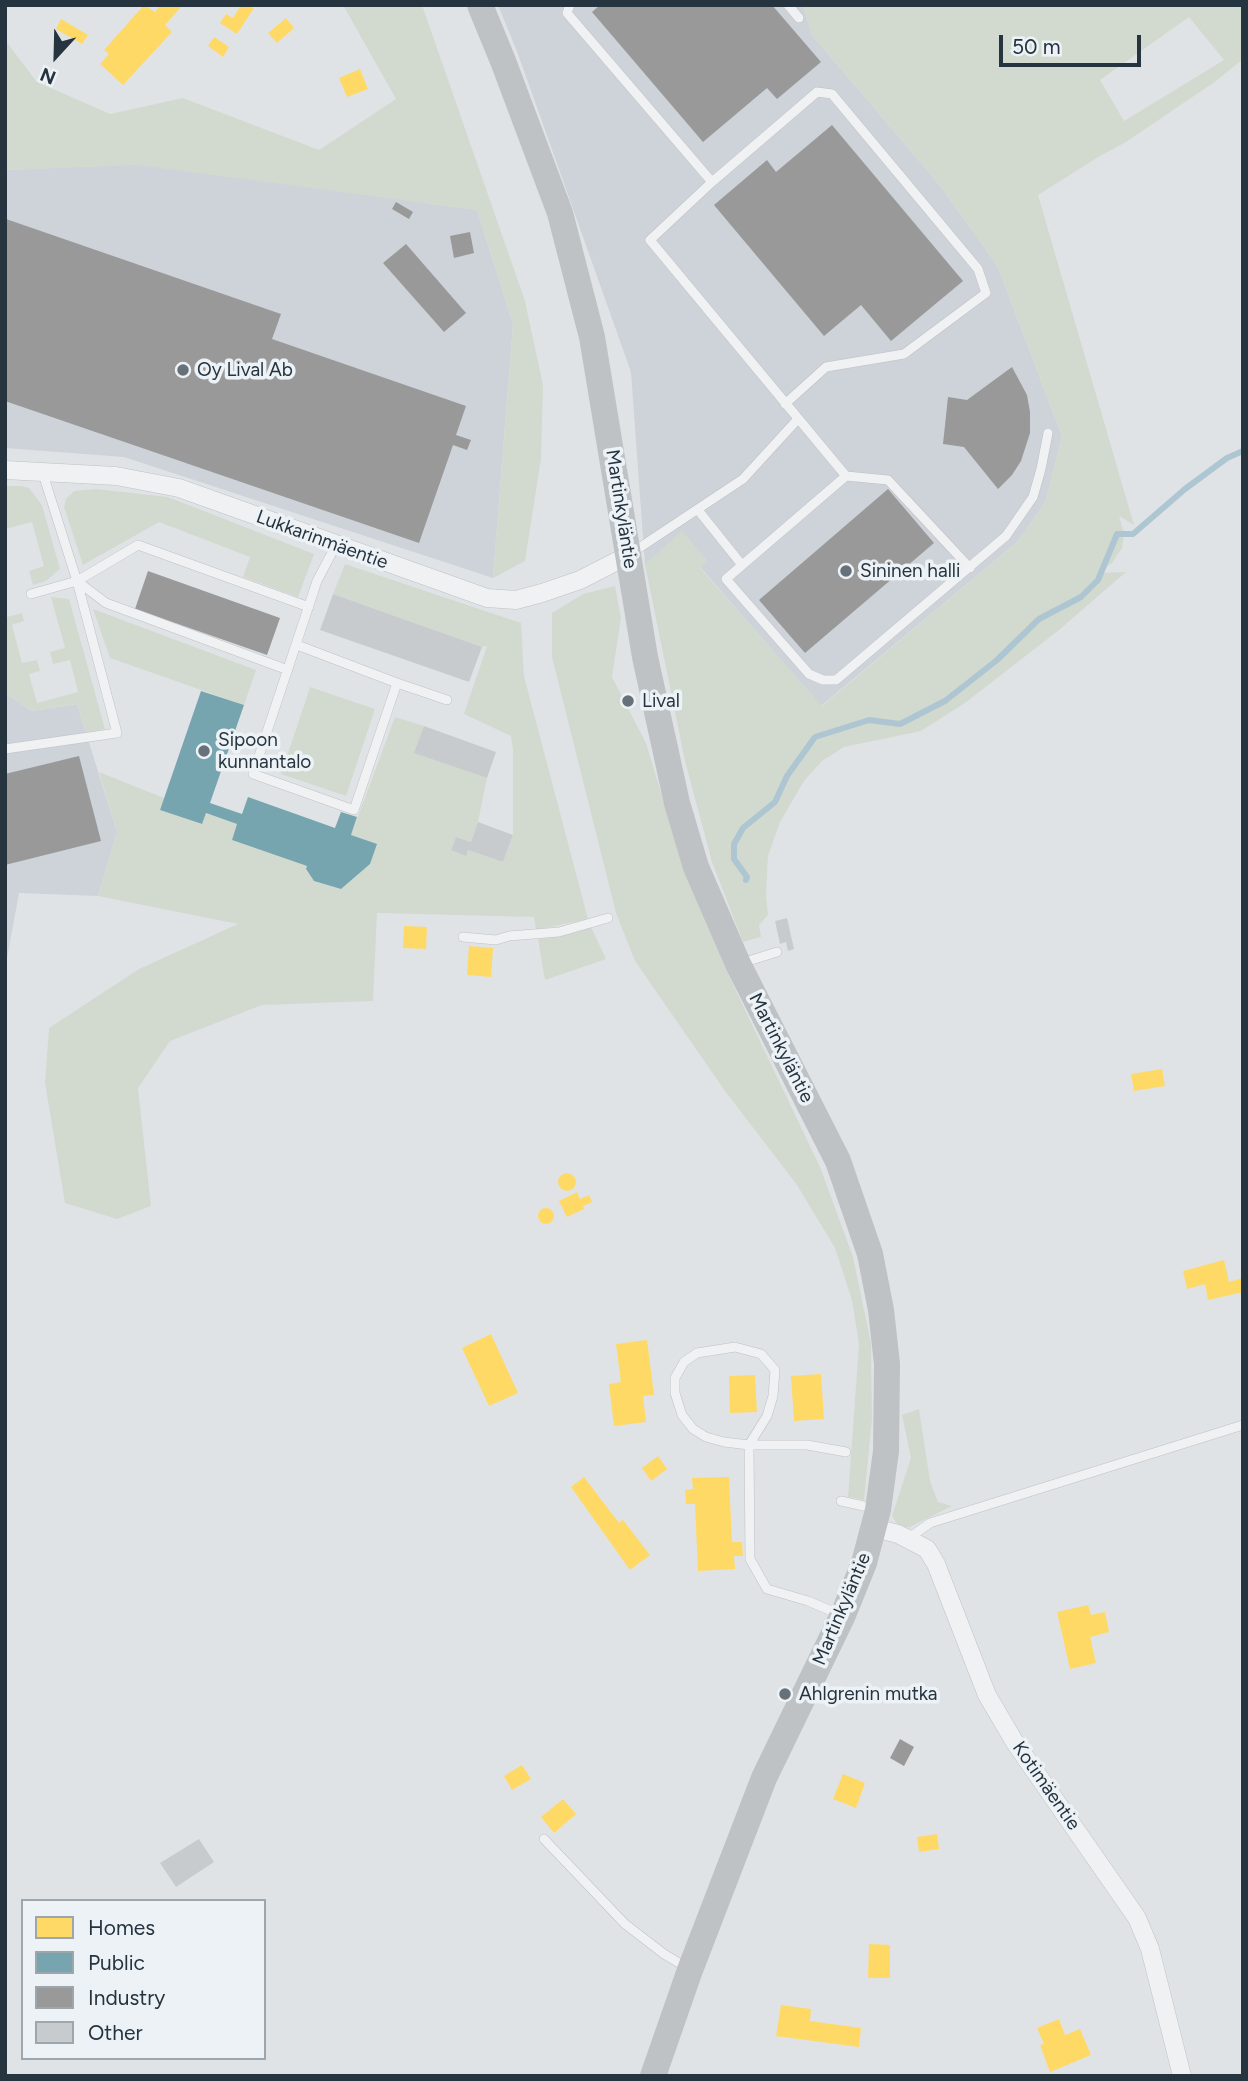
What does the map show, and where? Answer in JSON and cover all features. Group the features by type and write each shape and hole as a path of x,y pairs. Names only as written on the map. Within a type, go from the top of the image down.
{"street":[{"name":"Martinkyläntie","path":"480,5 560,213 592,337 645,657 677,803 696,866 738,964 838,1161 870,1254 881,1310 887,1364 886,1451 876,1519 864,1563 843,1615 764,1778 690,1970 653,2076"},
{"name":"Lukkarinmäentie","path":"5,470 116,476 179,488 487,598 516,600 580,580 629,555"},
{"name":"Kotimäentie","path":"876,1519 927,1549 936,1564 987,1695 1014,1741 1137,1918 1150,1949 1182,2076"}],"lane":[{"path":"570,5 567,13 712,182"},
{"path":"789,5 799,18"},
{"path":"785,404 826,368 904,354 986,293 978,269 832,94 817,92 712,182 650,240 797,420 846,476 888,480 970,568"},
{"path":"629,555 743,479 797,420"},
{"path":"846,476 726,579 809,674 822,680 836,680 1006,536 1032,497 1048,433"},
{"path":"5,749 117,733 77,581 43,474"},
{"path":"698,510 742,565"},
{"path":"31,594 77,581 138,545 309,607"},
{"path":"336,545 317,581 253,774 354,810 397,684"},
{"path":"77,581 106,603 288,670"},
{"path":"297,645 397,684 447,700"},
{"path":"463,937 496,940 509,936 559,932 608,918"},
{"path":"738,964 777,952"},
{"path":"843,1615 767,1589 750,1559 749,1445 767,1416 773,1396 775,1370 761,1354 735,1347 696,1353 684,1362 676,1378 675,1392 682,1415 693,1429 706,1437 749,1445 807,1445 846,1452"},
{"path":"909,1538 930,1523 1243,1425"},
{"path":"841,1501 876,1519"},
{"path":"544,1839 625,1924 690,1970"}],"shaded area":[{"path":"343,5 422,5 525,301 543,385 541,459 525,561 493,578 513,324 477,210 138,165 5,170 5,40 37,82 110,114 183,98 319,150 396,99"},
{"path":"498,5 803,5 812,35 938,183 997,265 1062,436 1045,503 1017,542 821,706 700,567 707,561 682,532 645,565 631,372 518,54"},
{"path":"803,5 1243,5 1243,59 1216,81 1126,142 1038,195 1134,525 1119,516 1124,533 1122,548 1112,563 1097,573 1126,572 1059,630 965,703 921,731 844,747 822,761 804,781 780,822 768,856 768,915 759,925 761,937 743,942 712,862 685,761 645,565 682,531 707,561 700,568 822,706 1017,542 1045,503 1062,436 997,265 938,183 812,35","holes":["1189,17 1224,60 1124,121 1100,80"]},
{"path":"146,164 477,210 513,324 493,578 124,457 5,448 5,170"},
{"path":"5,486 29,488 42,505 60,569 46,581 33,585 29,571 44,566 32,522 5,529"},
{"path":"96,489 168,497 314,554 298,597 243,577 250,557 159,522 83,565 64,507 66,499 74,491"},
{"path":"345,564 521,623 524,676 588,919 536,930 534,917 377,913 373,1001 262,1005 170,1041 138,1088 151,1206 117,1219 65,1203 45,1083 49,1028 139,969 238,924 98,896 117,832 99,772 164,798 160,810 201,824 206,813 237,824 232,840 307,866 306,870 314,881 341,889 370,863 351,835 395,717 424,726 415,753 487,778 471,842 456,837 451,850 466,855 468,850 503,862 513,835 511,736 464,714 487,646 482,647 333,594"},
{"path":"615,586 621,618 612,677 646,743 685,872 727,972 820,1167 853,1257 871,1343 872,1419 864,1500 848,1497 859,1344 852,1300 835,1248 797,1185 725,1091 635,961 616,913 552,657 552,613 583,594"},
{"path":"51,597 69,599 105,729 86,733 77,704 32,711 5,693 5,611 7,617 22,613 24,621 12,625 22,663 37,660 40,671 29,674 37,703 78,692 70,660 53,664 50,652 65,648"},
{"path":"93,609 256,670 244,705 110,658"},
{"path":"310,687 375,709 346,796 281,774"},
{"path":"5,693 32,711 77,704 117,832 98,896 19,893 5,969"},
{"path":"591,927 606,959 545,980 538,939 561,936"},
{"path":"919,1409 930,1481 938,1502 952,1506 910,1527 899,1527 892,1516 911,1458 902,1415"}],"building: Homes":[{"path":"144,5 155,12 161,5 181,7 165,25 172,32 123,85 100,64 109,54 104,50"},
{"path":"241,5 254,8 237,34 220,23 226,14 233,18"},
{"path":"286,18 294,28 277,43 268,33"},
{"path":"61,19 88,35 82,44 56,29"},
{"path":"214,37 229,47 223,57 208,46"},
{"path":"360,69 368,89 347,97 339,78"},
{"path":"404,926 427,927 426,949 403,948"},
{"path":"469,946 493,948 491,977 467,975"},
{"path":"1162,1069 1165,1086 1134,1091 1131,1074"},
{"path":"567,1173 573,1176 576,1182 573,1188 567,1191 561,1188 558,1182 561,1176"},
{"path":"577,1192 580,1199 589,1195 592,1202 567,1217 559,1201"},
{"path":"543,1208 549,1208 554,1216 552,1222 543,1224 538,1219 538,1213"},
{"path":"1224,1260 1229,1282 1243,1278 1243,1292 1208,1300 1205,1284 1187,1289 1183,1271"},
{"path":"491,1334 518,1393 489,1406 462,1348"},
{"path":"647,1340 654,1395 643,1396 646,1422 614,1426 609,1384 621,1382 616,1344"},
{"path":"821,1374 824,1419 794,1421 791,1376"},
{"path":"755,1375 757,1412 730,1413 729,1376"},
{"path":"658,1456 667,1469 651,1481 642,1468"},
{"path":"584,1477 619,1523 623,1520 650,1555 630,1570 571,1487"},
{"path":"729,1477 732,1542 742,1542 743,1556 734,1556 735,1569 698,1571 695,1504 686,1504 685,1490 693,1489 692,1478"},
{"path":"1088,1605 1091,1615 1105,1612 1109,1632 1090,1637 1096,1663 1070,1669 1057,1612"},
{"path":"522,1765 531,1779 512,1790 504,1776"},
{"path":"843,1774 865,1783 856,1808 833,1799"},
{"path":"563,1799 576,1814 554,1833 541,1817"},
{"path":"937,1834 939,1849 919,1852 917,1837"},
{"path":"869,1944 890,1945 890,1978 868,1978"},
{"path":"781,2005 811,2009 810,2021 861,2028 859,2047 776,2036"},
{"path":"1059,2019 1065,2035 1080,2029 1091,2055 1050,2072 1040,2045 1044,2044 1037,2028"}],"building: Public":[{"name":"Sipoon kunnantalo","path":"201,691 244,705 210,803 242,814 248,797 335,828 341,812 357,817 351,835 377,844 370,864 341,889 314,881 306,869 307,866 232,840 237,824 206,813 202,824 160,810"}],"building: Industry":[{"path":"600,5 772,5 821,62 777,99 767,88 703,142 592,12"},
{"path":"832,125 963,281 891,341 861,305 824,336 714,205 767,160 776,172"},
{"path":"396,202 413,212 409,219 392,209"},
{"name":"Oy Lival Ab","path":"6,219 281,314 272,339 466,406 456,435 471,440 467,450 453,445 419,543 5,401"},
{"path":"470,232 474,253 454,258 450,236"},
{"path":"406,244 466,313 444,332 383,263"},
{"path":"1012,367 1027,395 1030,433 1021,461 998,489 964,447 943,444 948,397 967,400"},
{"name":"Sininen halli","path":"888,489 934,543 805,653 759,600"},
{"path":"148,571 280,618 267,655 135,609"},
{"path":"79,756 101,841 5,865 5,774"},
{"path":"900,1739 914,1747 904,1766 890,1758"}],"building: Other":[{"path":"333,594 482,647 469,682 320,630"},
{"path":"424,726 496,752 487,778 414,753"},
{"path":"478,822 513,835 503,862 468,850 466,856 451,850 456,837 471,842"},
{"path":"787,918 794,949 788,951 786,942 780,944 775,921"},
{"path":"199,1839 214,1862 176,1887 160,1863"}],"waterway":[{"path":"746,880 747,877 734,859 734,844 743,828 775,802 787,776 815,737 869,720 900,724 945,701 997,660 1039,619 1081,597 1098,580 1117,534 1133,534 1185,489 1227,458 1243,451"}],"place":[{"name":"Oy Lival Ab","path":"183,370"},
{"name":"Sininen halli","path":"846,571"},
{"name":"Lival","path":"628,701"},
{"name":"Sipoon kunnantalo","path":"204,751"},
{"name":"Ahlgrenin mutka","path":"785,1694"}]}
